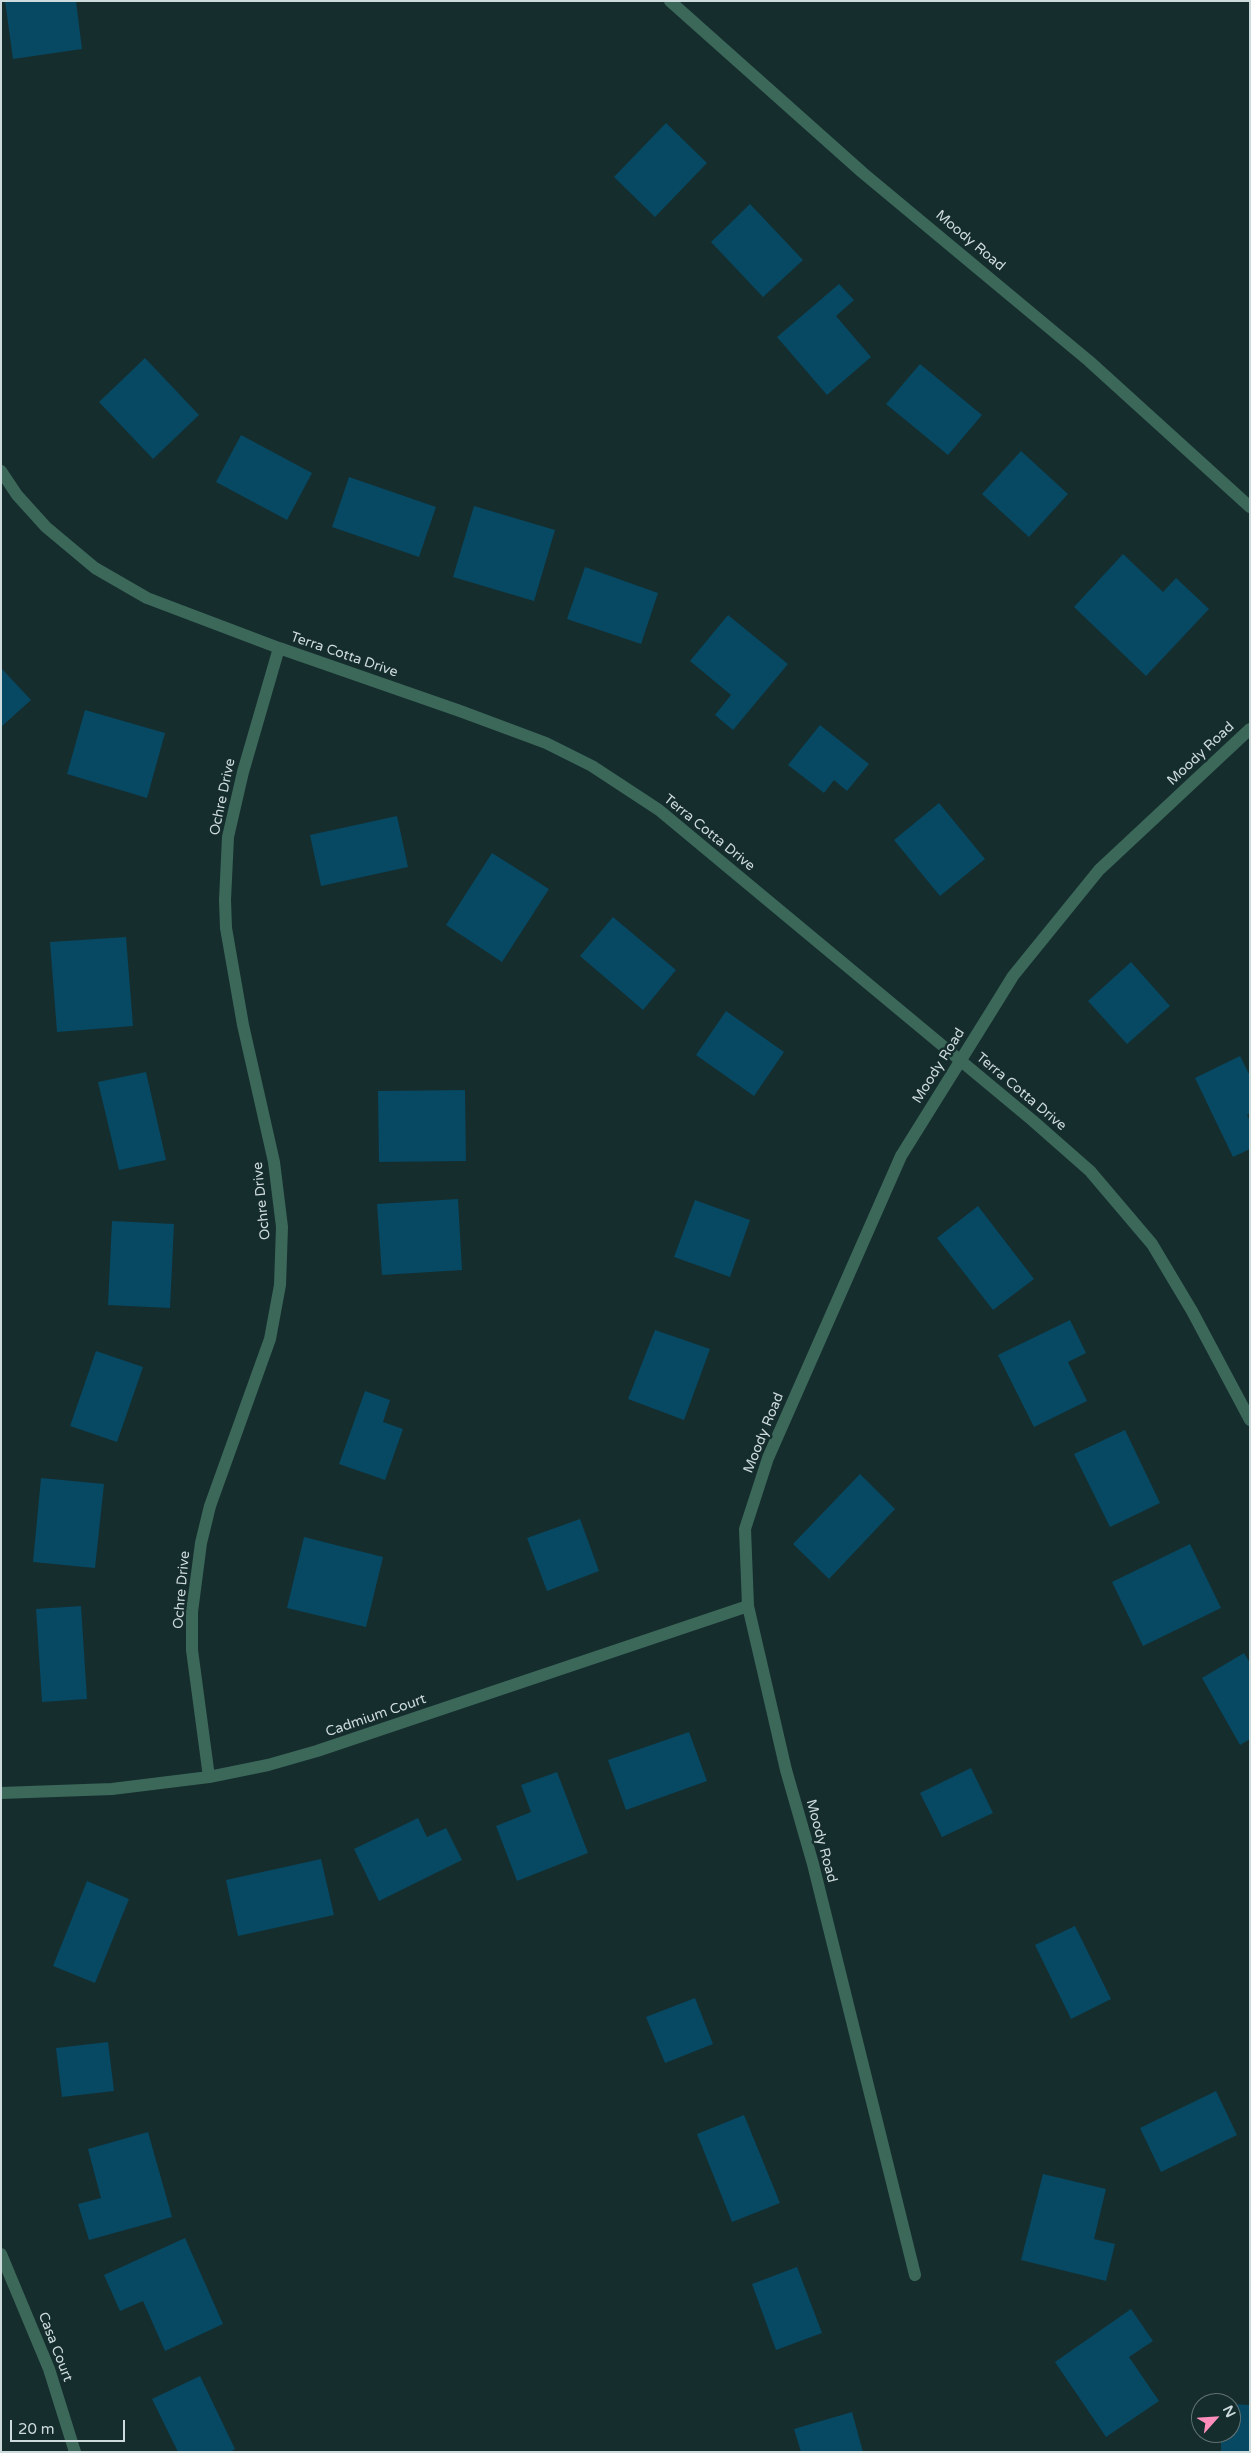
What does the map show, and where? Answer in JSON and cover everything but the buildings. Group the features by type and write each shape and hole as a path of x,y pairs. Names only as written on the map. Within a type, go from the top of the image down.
{"street":[{"name":"Moody Road","path":"670,1 863,173 935,231 1089,362 1250,507"},
{"name":"Terra Cotta Drive","path":"1,471 17,495 46,527 95,568 147,598 279,648 460,710 546,744 592,766 659,810 1090,1171 1152,1244 1192,1311 1250,1420"},
{"name":"Ochre Drive","path":"209,1777 192,1650 192,1612 201,1543 210,1506 270,1339 280,1285 282,1227 274,1162 243,1025 226,928 225,900 228,837 243,772 279,648"},
{"name":"Moody Road","path":"915,2275 813,1864 786,1770 748,1606 745,1529 768,1458 901,1156 1013,976 1099,870 1250,729"},
{"name":"Cadmium Court","path":"1,1792 112,1789 209,1777 317,1752 748,1606"},
{"name":"Casa Court","path":"1,2254 49,2369 75,2452"}]}
